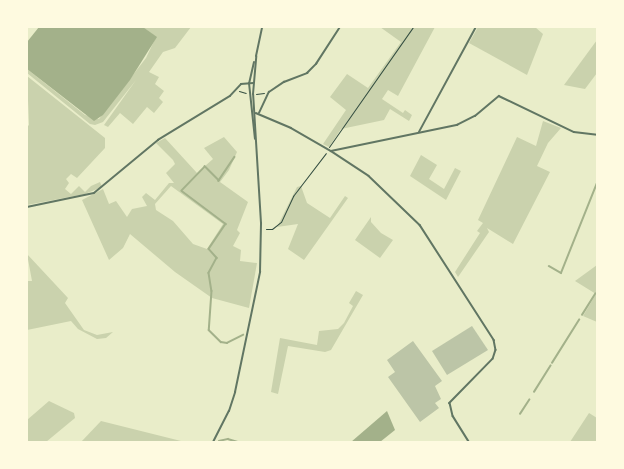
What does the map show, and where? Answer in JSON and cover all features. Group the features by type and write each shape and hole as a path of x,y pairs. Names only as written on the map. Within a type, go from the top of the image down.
{"street":[{"path":"213,442 229,411 235,392 261,260 255,113 251,83 262,27"},
{"path":"255,113 269,92 284,82 307,73 340,27"},
{"path":"418,133 476,27"},
{"path":"27,207 94,193 158,140 230,96 240,84 251,83"},
{"path":"331,151 457,125 475,116 499,96 574,132 597,135"},
{"path":"255,113 328,149 369,176 420,225 494,340 496,350 493,359 450,403 453,416 469,442"}],"path":[{"path":"261,230 272,229 281,222 293,196 413,27"}],"shaded area":[{"path":"39,27 143,27 157,37 130,80 103,115 94,121 27,69 27,42"},
{"path":"143,27 191,27 175,48 163,52 149,72 159,77 155,84 164,91 159,98 163,102 154,113 147,107 133,124 120,113 108,127 104,125 136,80 103,122 95,125 90,124 27,73 27,69 85,115 99,119 146,58 156,37"},
{"path":"380,27 435,27 398,96 388,90 382,99 403,113 405,110 412,115 409,121 390,109 384,120 341,129 329,147 323,144 346,110 330,97 347,74 368,88 401,42"},
{"path":"478,27 535,27 543,34 527,75 469,43"},
{"path":"597,40 597,73 585,89 564,85"},
{"path":"27,76 105,138 105,148 77,178 71,174 66,179 69,183 65,189 71,194 79,186 85,192 100,182 102,187 85,194 27,205 27,127 29,125"},
{"path":"543,121 561,128 548,143 537,166 550,172 513,244 487,228 489,232 458,277 455,272 480,233 477,231 483,223 478,220 517,137 536,146"},
{"path":"224,137 237,152 229,170 220,182 248,202 237,230 240,233 233,246 241,250 240,261 257,263 249,308 212,298 175,272 130,234 123,248 109,260 82,200 103,189 109,204 116,201 127,217 132,209 147,206 142,197 146,193 155,200 169,183 174,183 166,173 175,164 156,143 165,138 197,173 213,159 204,148","holes":["171,186 223,224 207,249 193,244 173,221 156,210 155,204"]},
{"path":"421,155 437,165 429,179 444,189 455,168 461,171 446,200 410,176"},
{"path":"301,186 307,203 330,218 345,196 348,198 304,260 288,249 298,224 277,227 297,187"},
{"path":"371,217 371,222 381,233 393,240 380,258 355,240"},
{"path":"27,254 68,298 65,303 84,330 97,335 113,332 106,338 97,339 78,329 71,321 27,330 27,281 32,281"},
{"path":"597,265 597,322 583,316 596,294 575,281"},
{"path":"356,291 363,295 331,350 325,352 288,346 278,394 271,392 280,338 317,345 319,331 338,329 344,323 353,306 349,303"},
{"path":"49,401 74,413 75,418 46,442 27,442 27,420"},
{"path":"387,411 395,430 380,442 351,442"},
{"path":"589,413 597,418 597,442 570,442"},
{"path":"101,421 185,442 81,442"}],"building":[{"path":"472,326 488,350 447,375 432,351"},
{"path":"413,341 442,381 435,386 441,399 435,403 439,408 420,422 388,377 395,372 387,360"}],"waterway":[{"path":"235,157 219,181 205,167 182,191 226,224 209,249 217,258 209,273 212,291 209,330 221,342 227,343 243,335"},
{"path":"549,266 561,273 597,183"},
{"path":"582,315 595,294"},
{"path":"552,363 579,320"},
{"path":"534,392 550,366"},
{"path":"520,414 529,400"},
{"path":"219,441 228,439 238,442"}]}
